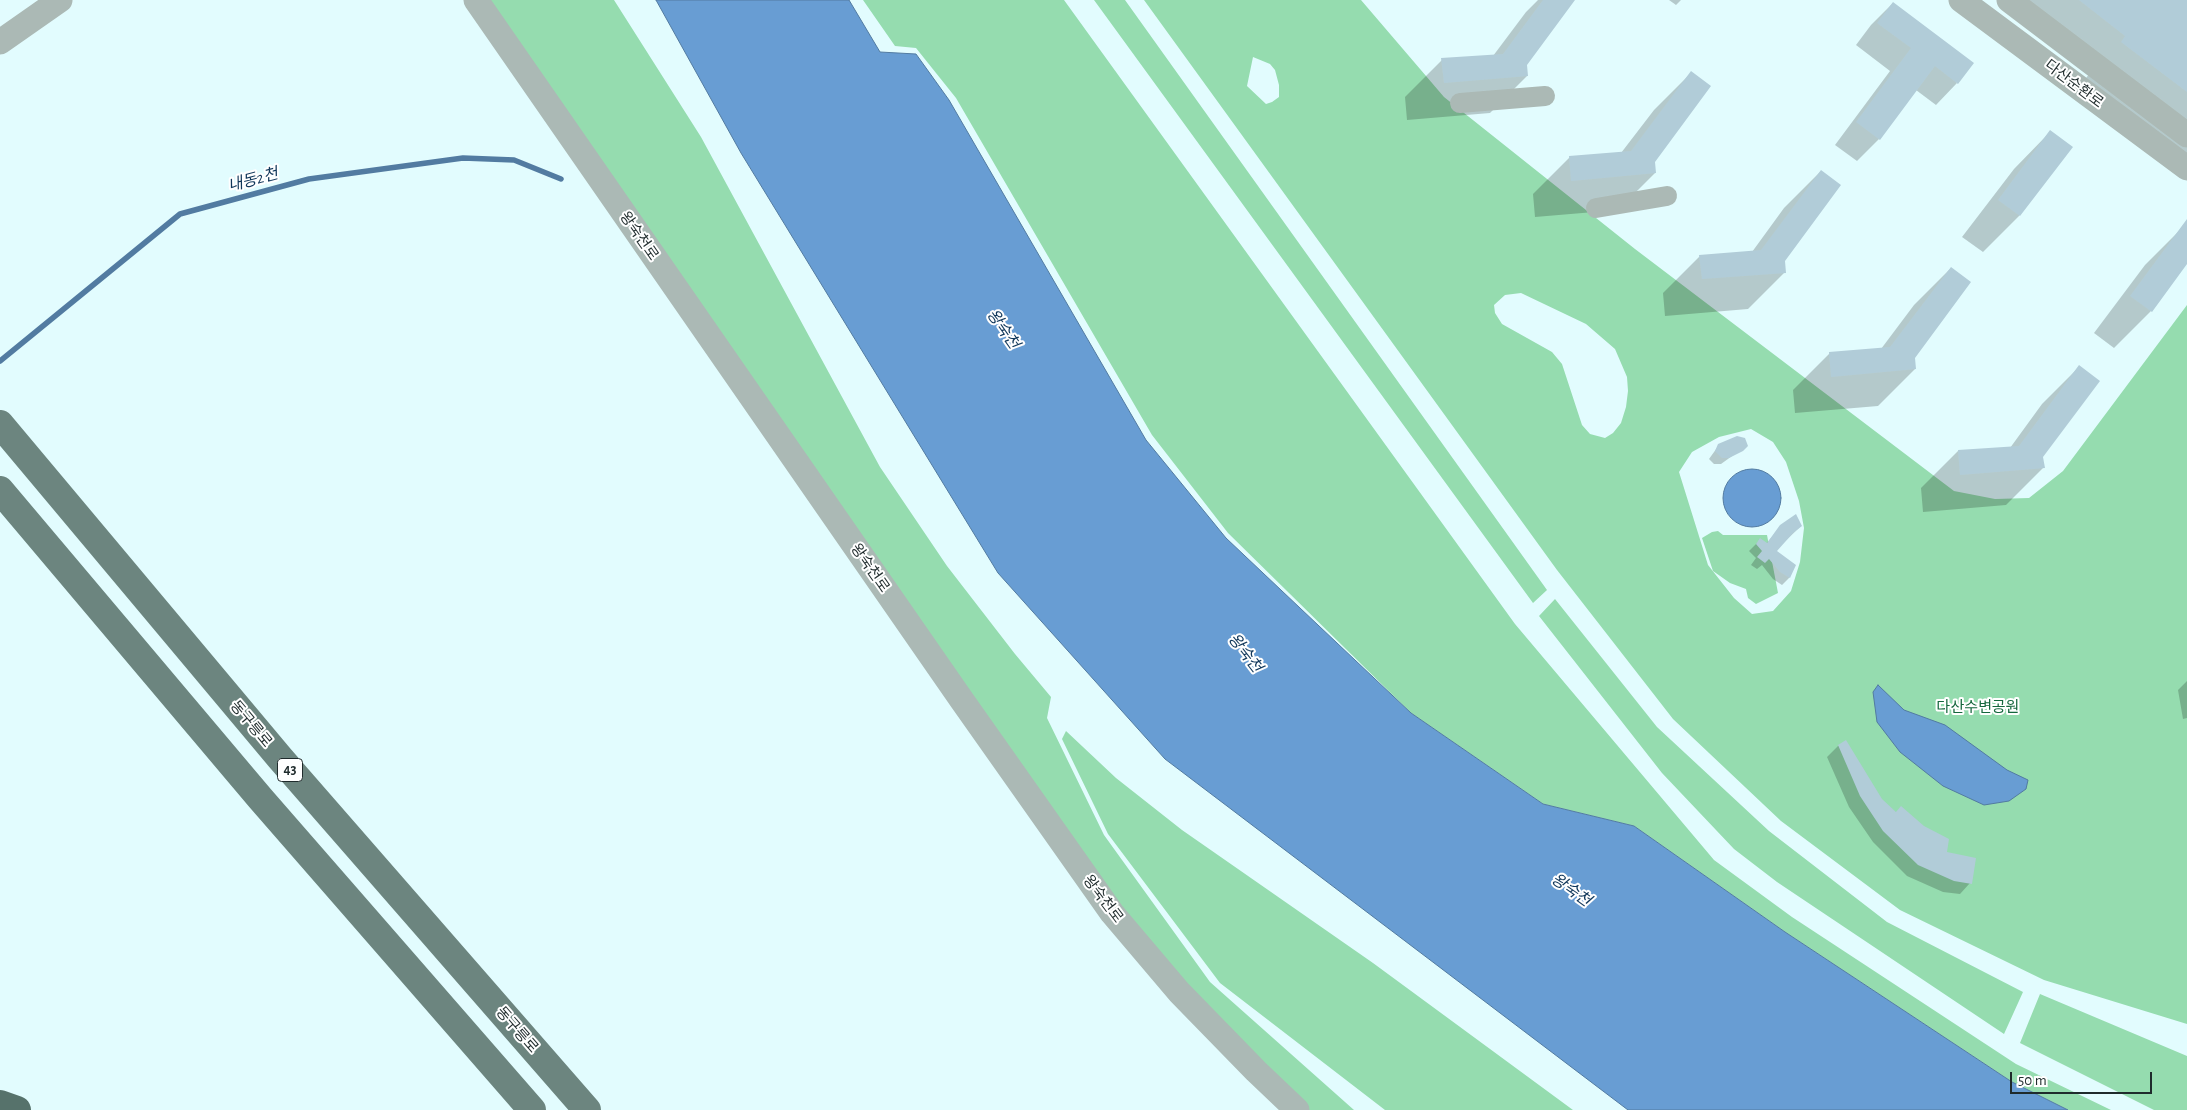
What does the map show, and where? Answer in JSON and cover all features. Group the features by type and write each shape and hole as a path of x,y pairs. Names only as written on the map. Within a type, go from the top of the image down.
{"highway":[{"path":"0,1104 17,1110"}],"main road":[{"name":"동구릉로","path":"0,424 280,758 587,1110"},
{"path":"0,490 260,798 532,1110"}],"street":[{"path":"0,42 60,0"},
{"name":"왕숙천로","path":"476,0 961,699 1112,913 1179,992 1297,1110"},
{"name":"다산순환로","path":"1961,0 2187,168"},
{"name":"다산순환로","path":"2009,0 2187,135"},
{"path":"1460,103 1545,96"},
{"path":"1596,208 1667,196"}],"green space":[{"path":"486,0 614,0 701,137 880,467 947,566 1051,697 1047,718 1104,835 1210,982 1354,1110 1307,1110 1126,922"},
{"path":"863,0 1064,0 1515,624 1714,860 1792,917 2016,1064 2111,1110 2068,1110 2012,1082 1785,932 1634,826 1543,804 1411,713 1228,533 1152,435 956,98 916,48 895,46"},
{"path":"1094,0 1125,0 1547,590 1533,603"},
{"name":"다산수변공원","path":"1144,0 1361,0 1444,97 1635,249 1954,491 1995,499 2029,498 2063,471 2187,305 2187,1024 2044,980 1900,910 1781,821 1673,719 1557,570","holes":["1253,57 1270,64 1275,70 1279,85 1279,97 1272,102 1266,104 1247,86","1521,293 1586,324 1615,349 1627,377 1628,391 1621,423 1613,433 1605,438 1590,434 1582,425 1562,364 1552,352 1502,324 1495,313 1494,305 1505,295","1751,429 1773,442 1786,462 1799,501 1804,528 1800,562 1791,591 1773,611 1752,614 1734,598 1708,565 1679,472 1692,452 1719,437"]},
{"path":"1718,531 1723,535 1767,535 1778,593 1756,604 1748,598 1746,589 1730,583 1713,571 1702,538"},
{"path":"1555,599 1657,727 1769,831 1887,922 2023,992 2004,1034 1777,882 1734,849 1662,773 1539,616"},
{"path":"1066,731 1116,778 1182,830 1373,963 1573,1110 1385,1110 1220,983 1108,834 1062,739"},
{"path":"2040,994 2187,1056 2187,1110 2154,1110 2020,1043"}],"water":[{"name":"왕숙천","path":"656,0 849,0 880,52 916,54 949,100 1146,440 1226,538 1411,713 1543,804 1634,826 1785,932 2012,1082 2068,1110 1628,1110 1165,759 998,573 741,153"},
{"path":"1746,469 1758,469 1773,477 1781,492 1781,504 1773,519 1758,527 1746,527 1731,519 1723,504 1723,492 1731,477"},
{"path":"1878,685 1904,710 1945,725 2007,770 2028,780 2026,789 2009,801 1984,805 1943,786 1900,752 1877,722 1873,692"}],"building":[{"path":"1543,0 1575,0 1527,65 1528,76 1444,83 1441,58 1503,54"},
{"path":"2079,0 2187,0 2187,92 2121,42 2125,36"},
{"path":"1893,2 1974,63 1958,84 1935,66 1880,140 1856,122 1911,48 1877,23"},
{"path":"1691,71 1711,86 1655,162 1656,173 1571,181 1569,156 1631,151"},
{"path":"2050,130 2073,147 2020,216 1998,200"},
{"path":"1821,170 1841,185 1785,261 1786,273 1702,279 1699,255 1761,250"},
{"path":"2187,219 2187,264 2152,312 2130,296"},
{"path":"1951,267 1971,282 1915,358 1916,369 1831,377 1829,352 1890,347"},
{"path":"2079,365 2100,381 2043,457 2045,468 1960,475 1958,450 2019,446"},
{"path":"1737,436 1745,438 1748,446 1743,451 1729,458 1722,458 1715,451 1718,444"},
{"path":"1796,514 1802,526 1777,551 1796,565 1790,578 1780,572 1769,559 1765,563 1757,557 1762,551 1756,544 1760,538 1767,543 1780,525"},
{"path":"1846,740 1882,799 1896,812 1901,806 1924,826 1949,839 1947,852 1976,858 1972,884 1954,881 1918,865 1883,831 1860,796 1838,745"}],"waterway":[{"name":"내동2천","path":"0,361 180,214 309,179 463,158 514,160 561,179"}]}
